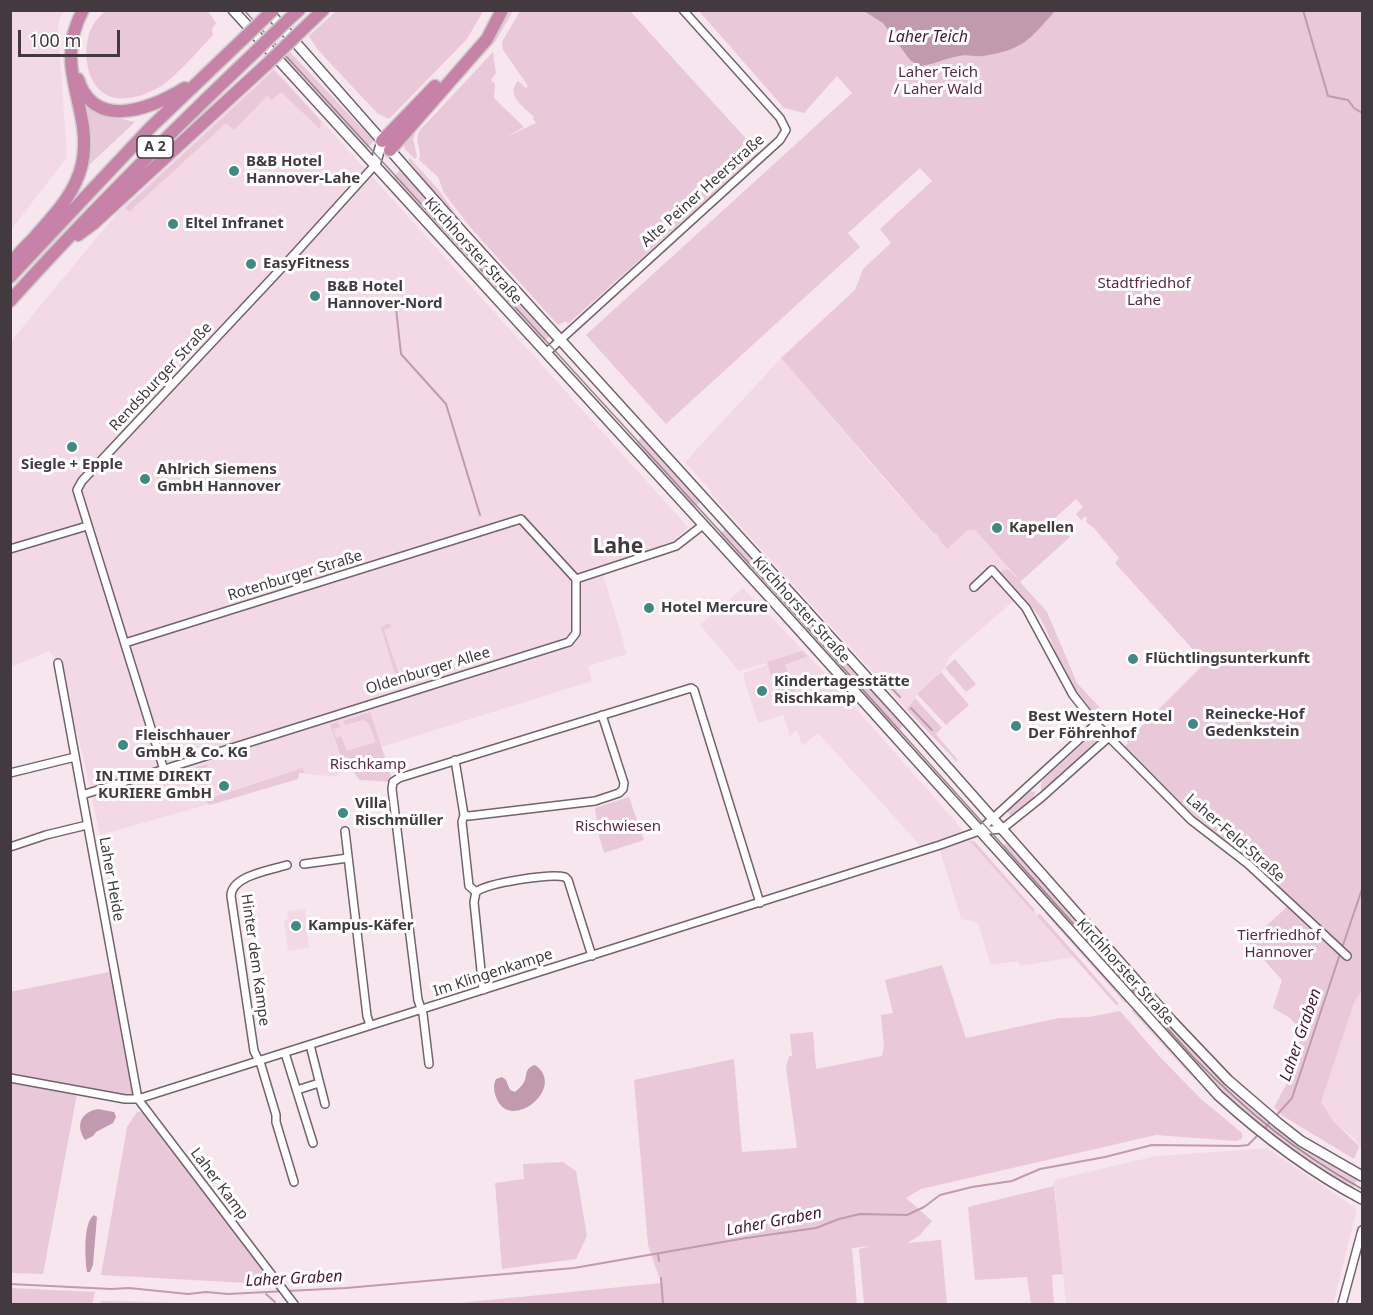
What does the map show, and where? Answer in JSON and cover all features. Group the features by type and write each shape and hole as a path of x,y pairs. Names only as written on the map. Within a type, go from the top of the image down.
{"highway":[{"path":"11,276 14,261 67,200 76,183 82,163 84,141 82,120 70,63 73,37 83,10"},
{"path":"89,10 77,38 75,62 80,86 95,104 109,110 136,110 152,106 198,80"},
{"name":"A 2","path":"11,276 198,80 243,39 299,10"},
{"path":"59,247 93,225 323,10"},
{"path":"386,146 473,47 492,21 496,10"},
{"path":"386,146 487,39 502,10"},
{"name":"A 2","path":"10,301 161,142 259,47 280,18"}],"main road":[{"name":"Kirchhorster Straße","path":"233,10 259,47 375,165 704,525 1154,1027 1218,1095 1265,1137 1317,1173 1362,1199"},
{"name":"Kirchhorster Straße","path":"267,10 280,18 386,146 993,818 1170,1019 1228,1080 1278,1123 1301,1141 1362,1176"},
{"path":"375,165 386,146"},
{"path":"704,525 718,514"}],"street":[{"name":"Alte Peiner Heerstraße","path":"546,353 780,140 786,130 780,118 683,10"},
{"name":"Rendsburger Straße","path":"125,643 77,490 82,481 375,165"},
{"name":"Rotenburger Straße","path":"125,643 521,519 576,579"},
{"path":"576,579 676,546 704,525"},
{"path":"10,549 87,526"},
{"name":"Laher-Feld-Straße","path":"974,587 992,570 1026,608 1073,695 1096,723 1191,820 1248,864 1347,956"},
{"name":"Oldenburger Allee","path":"82,795 569,642 576,633 576,579"},
{"path":"125,643 164,770"},
{"name":"Laher Heide","path":"58,663 138,1099"},
{"path":"429,1064 416,990 392,789 393,782 399,778 692,688 760,903"},
{"path":"464,815 595,801 619,793 624,783 602,714"},
{"path":"979,831 1096,723"},
{"path":"979,831 1002,829 1042,797 1109,737"},
{"path":"10,773 75,757"},
{"path":"455,760 464,815 462,822 469,886 476,892"},
{"path":"10,847 87,825"},
{"path":"345,831 370,1026"},
{"name":"Im Klingenkampe","path":"10,1078 125,1099 138,1099 760,903 979,831"},
{"path":"304,864 348,858"},
{"name":"Hinter dem Kampe","path":"259,1060 254,1051 231,890 233,885 241,879 287,865"},
{"path":"483,990 474,902 476,892 484,887 561,875 565,877 568,880 592,956"},
{"path":"310,1045 326,1104"},
{"path":"285,1053 313,1143"},
{"path":"259,1060 294,1182"},
{"path":"297,1090 319,1083"},
{"name":"Laher Kamp","path":"138,1099 292,1302"},
{"path":"1342,1305 1362,1230"}],"shaded area":[{"path":"11,10 65,11 60,17 58,26 67,157 11,230"},
{"path":"274,68 688,527 673,541 601,568 627,654 588,666 592,681 381,747 380,745 341,757 338,777 299,773 298,779 100,835 83,756 58,663 49,651 11,667 11,341 118,212"},
{"path":"781,358 898,495 922,521 926,522 924,524 939,537 947,549 968,530 976,531 1020,581 1010,590 1017,598 949,657 945,668 917,694 906,709 712,495 685,462"},
{"path":"743,588 824,672 1074,957 1021,966 1017,961 991,965 978,923 961,919 940,851 928,854 818,733 802,746 797,730 790,736 783,715 758,723 744,673 767,665 767,663 739,671 700,625"},
{"name":"Kampus-Käfer","path":"305,909 309,948 288,951 284,921 288,920 287,911"},
{"path":"1362,991 1362,1150 1356,1140 1334,1122 1321,1102 1354,1003"},
{"path":"1267,1148 1357,1209 1333,1304 1066,1304 1054,1180 1156,1156"}],"green space":[{"path":"105,11 208,11 216,23 212,29 213,35 169,80 137,97 116,98 106,95 98,88 88,70 86,48 88,38 95,22"},
{"path":"336,11 483,11 467,39 389,119 377,113 318,50 309,36"},
{"path":"506,11 513,11 495,42 417,128 413,139 417,156 415,159 405,149 403,141"},
{"path":"520,11 630,11 759,153 568,324 566,321 558,325 470,227 444,193 438,177 419,160 418,134 493,52 496,73 491,80 495,84 494,98 524,127 506,137 536,123 534,117 515,96 515,86 518,81 526,88 528,86 503,50 502,42"},
{"name":"Stadtfriedhof Lahe","path":"699,11 1362,11 1362,991 1354,1003 1321,1102 1334,1122 1359,1146 1354,1159 1283,1116 1274,1107 1287,1083 1294,1040 1299,1028 1290,1018 1273,1008 1282,980 1248,942 1288,906 1317,934 1323,929 1259,870 1199,820 1125,747 1127,741 1205,663 1115,563 1119,558 1094,528 1086,522 1085,516 1081,520 1076,514 1083,507 1076,499 1054,519 1070,537 1020,582 1047,612 1077,683 1103,711 1100,716 1089,711 1071,688 1038,615 1000,573 1007,569 1019,580 1014,574 976,531 968,530 947,549 939,537 924,523 924,520 922,521 781,358 855,290 863,269 891,243 880,229 932,181 920,168 848,233 860,247 666,424 586,335 852,93 837,76 804,113 784,108"},
{"path":"290,52 374,141 367,148 300,74 283,60"},
{"path":"274,70 321,121 320,129 281,92 272,100 267,96 234,130 226,123 129,212 125,208"},
{"path":"87,108 103,115 135,122 89,165 92,139"},
{"path":"410,158 438,189 463,224 558,329 554,328 450,212 408,160"},
{"path":"400,170 551,335 544,341 393,177"},
{"path":"643,436 702,500 694,508 635,444"},
{"path":"725,529 903,726 897,732 718,536"},
{"path":"389,623 391,627 384,630 402,683 430,674 433,677 399,687 381,628"},
{"path":"802,651 808,656 785,665 797,698 780,704 767,662"},
{"path":"955,659 976,684 966,692 945,668"},
{"path":"941,672 969,705 946,725 917,694"},
{"path":"915,698 942,728 936,734 957,759 957,762 906,709"},
{"name":"Rischkamp","path":"370,712 393,782 360,780 341,757 330,724 338,722 340,727 333,729 336,738 341,736 347,751 376,742 368,722 363,720 345,725 343,721"},
{"path":"1094,736 1098,741 1092,748 1045,791 1041,791 1044,779"},
{"path":"207,764 208,766 202,770 211,798 303,768 304,773 299,773 298,779 210,805 206,802 196,767"},
{"path":"1030,791 1035,792 1034,798 1011,816 1007,811"},
{"name":"Rischwiesen","path":"629,797 644,840 604,853 595,808"},
{"path":"970,841 974,841 1035,910 1033,912"},
{"path":"1006,843 1031,867 1217,1074 1358,1178 1353,1188 1319,1170 1287,1149 1216,1089 1000,849"},
{"path":"1044,912 1047,912 1127,1003 1125,1003"},
{"path":"1040,914 1119,1004 1116,1005 1037,916"},
{"path":"942,965 966,1038 1059,1018 1089,1017 1120,1011 1202,1100 1242,1133 1242,1139 1236,1141 1156,1135 921,1189 906,1198 932,1221 919,1236 907,1243 941,1240 947,1304 864,1304 859,1249 871,1246 852,1248 857,1304 449,1304 661,1283 648,1245 634,1080 734,1059 742,1152 797,1148 786,1067 789,1056 792,1056 790,1034 813,1032 816,1069 882,1056 884,1046 881,1015 893,1013 885,980"},
{"path":"114,971 138,1099 11,1075 10,992"},
{"path":"1131,1010 1134,1010 1196,1080 1195,1080"},
{"path":"10,1083 77,1094 43,1274 11,1273"},
{"path":"137,1112 142,1112 274,1283 101,1275 127,1127"},
{"path":"563,1162 576,1171 587,1236 576,1259 502,1269 495,1183 524,1179 523,1164"},
{"path":"1054,1186 1063,1274 1052,1275 1054,1304 1031,1304 1027,1277 975,1280 968,1207"},
{"path":"11,1288 95,1292 92,1304 11,1304"},
{"path":"101,1301 228,1304 100,1304"}],"water":[{"name":"Laher Teich","path":"864,11 1055,11 1017,47 997,54 962,55 919,66 910,60 883,23"},
{"path":"535,1065 543,1074 545,1085 541,1095 533,1104 523,1109 512,1111 503,1107 496,1097 494,1086 496,1079 502,1077 506,1080 510,1090 515,1092 524,1082 528,1069"},
{"path":"98,1109 114,1112 116,1117 113,1123 85,1140 80,1129 81,1120 87,1113"},
{"path":"94,1215 97,1217 93,1265 90,1272 87,1272 86,1233 90,1219"}],"waterway":[{"path":"1303,10 1328,96 1348,100 1362,113"},
{"path":"395,299 401,354 446,404 480,515"},
{"path":"880,676 900,697"},
{"path":"911,708 932,730"},
{"name":"Laher Graben","path":"1342,948 1362,889"},
{"name":"Laher Graben","path":"1275,1117 1292,1098 1340,954"},
{"name":"Laher Graben","path":"1263,1130 1271,1121"},
{"name":"Laher Graben","path":"10,1284 129,1288 188,1294 206,1292 228,1294 346,1288 574,1268 816,1228 860,1214 907,1215 924,1207 940,1195 1012,1181 1040,1169 1105,1157 1152,1145 1248,1145 1259,1134"},
{"path":"658,1254 659,1261"},
{"path":"661,1278 663,1304"},
{"path":"266,1294 275,1302"}],"tram line":[{"path":"244,10 767,583 1195,1059 1234,1097 1294,1146 1362,1189"}],"place":[{"name":"B&B Hotel Hannover-Lahe","path":"234,171"},
{"name":"Eltel Infranet","path":"173,224"},
{"name":"EasyFitness","path":"251,264"},
{"name":"B&B Hotel Hannover-Nord","path":"315,296"},
{"name":"Siegle + Epple","path":"72,447"},
{"name":"Ahlrich Siemens GmbH Hannover","path":"145,479"},
{"name":"Kapellen","path":"997,528"},
{"name":"Hotel Mercure","path":"649,608"},
{"name":"Flüchtlingsunterkunft","path":"1133,659"},
{"name":"Kindertagesstätte Rischkamp","path":"762,691"},
{"name":"Reinecke-Hof Gedenkstein","path":"1193,724"},
{"name":"Best Western Hotel Der Föhrenhof","path":"1016,726"},
{"name":"Fleischhauer GmbH & Co. KG","path":"123,745"},
{"name":"IN TIME DIREKT KURIERE GmbH","path":"224,786"},
{"name":"Villa Rischmüller","path":"343,813"},
{"name":"Kampus-Käfer","path":"296,926"}],"district":[{"name":"Lahe","path":"618,547"}],"park label":[{"name":"Laher Teich / Laher Wald","path":"938,82"},
{"name":"Tierfriedhof Hannover","path":"1279,944"}]}
